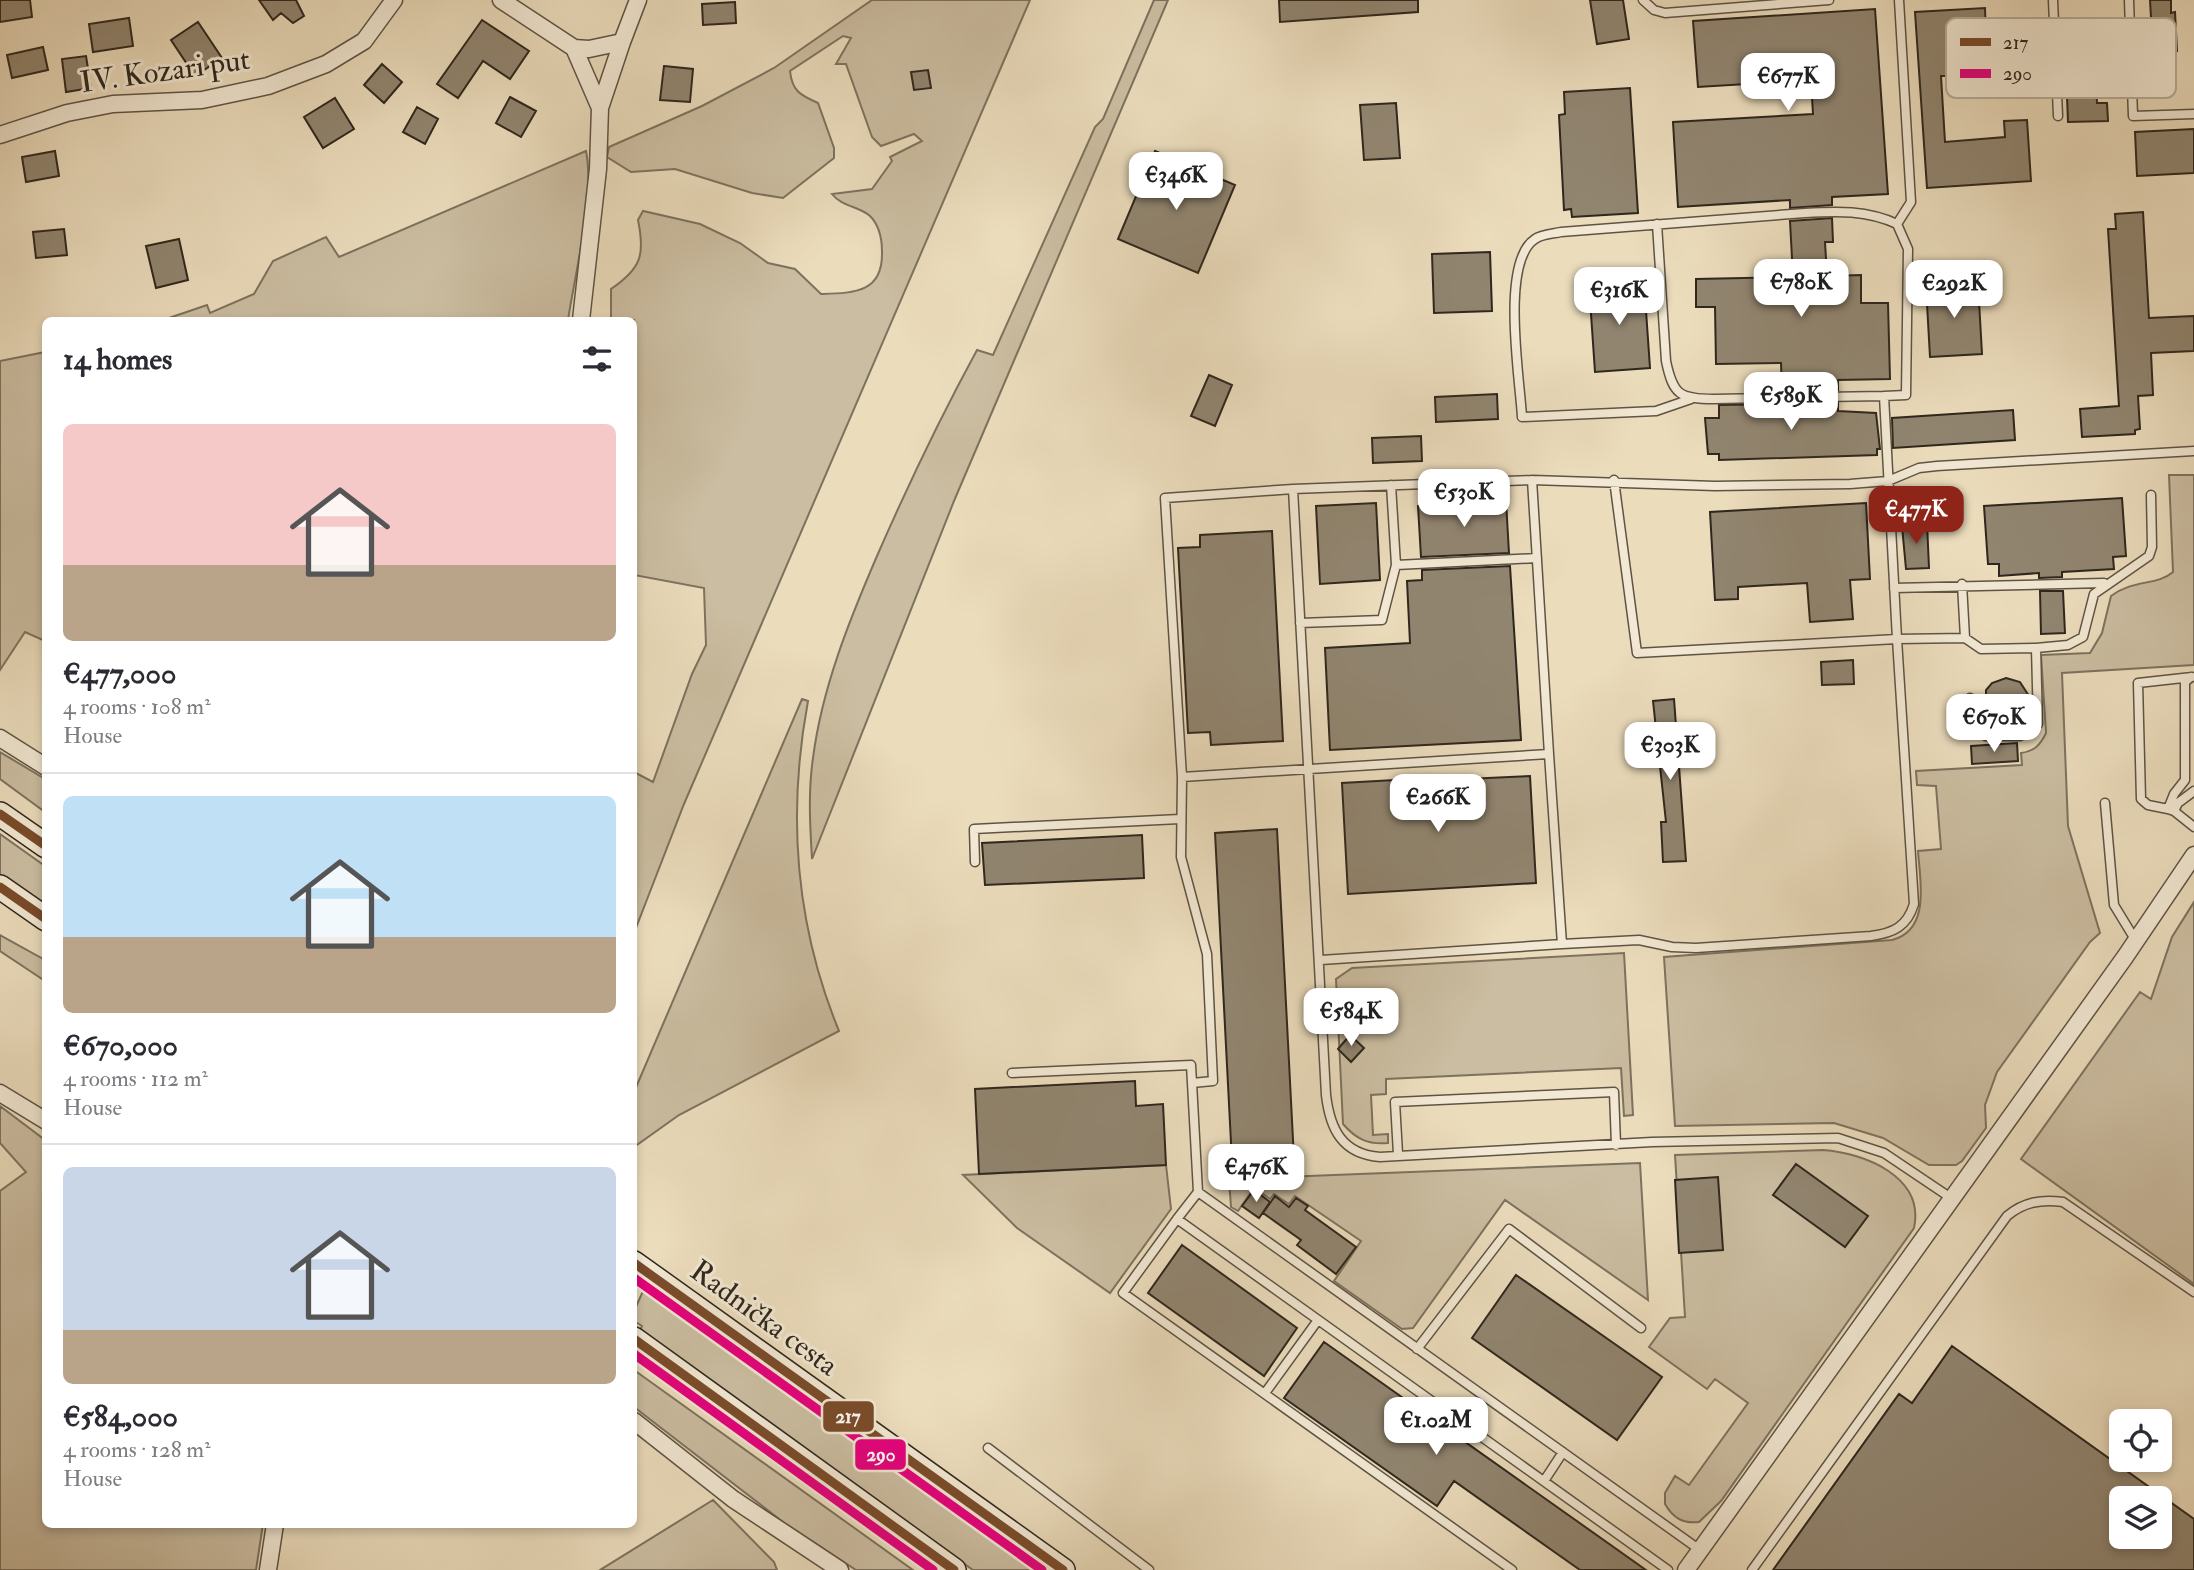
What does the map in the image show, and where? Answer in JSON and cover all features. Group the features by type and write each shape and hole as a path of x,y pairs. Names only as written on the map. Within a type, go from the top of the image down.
{"main road":[{"path":"0,814 42,843"},
{"path":"0,887 42,916"},
{"name":"Radnička cesta","path":"642,1269 1063,1570"},
{"path":"637,1341 954,1570"}],"street":[{"name":"IV. Kozari put","path":"0,135 67,113 102,106 202,100 268,86 326,64 364,41 394,0"},
{"path":"500,0 574,48 622,42"},
{"path":"581,317 598,169 600,108 638,0"},
{"path":"574,48 600,108"},
{"path":"0,738 42,764"},
{"path":"1686,1570 2136,941 2194,855"},
{"path":"0,1093 42,1119"},
{"path":"637,1423 733,1499 841,1570"},
{"path":"268,1570 274,1528"}],"lane":[{"path":"1643,0 1654,10 1665,13 1731,4 1829,0"},
{"path":"1897,224 1911,202 1899,0"},
{"path":"2053,0 2054,18"},
{"path":"2129,0 2130,18"},
{"path":"2057,98 2058,116"},
{"path":"2132,98 2133,116 2194,114"},
{"path":"1842,211 1884,218 1897,224 1908,249 1906,395 1691,399 1656,411 1522,417 1515,296 1521,255 1535,239 1547,234 1842,211"},
{"path":"1657,224 1666,361 1673,387 1678,393 1691,399"},
{"path":"1321,960 1639,940 1663,946 1696,948 1871,936 1898,929 1912,912 1914,893 1884,396"},
{"path":"1192,1083 1213,1082 1213,1069 1207,954 1181,857 1182,777 1165,498 1293,489 1532,480 1785,486 1888,481 1919,468 1937,466 2194,451"},
{"path":"1532,480 1562,944"},
{"path":"1614,480 1637,653 1897,639 1965,638 1981,649 2068,645 2083,636 2094,594 2149,556 2151,495"},
{"path":"1300,623 1382,620 1396,565 1391,485"},
{"path":"1293,489 1321,960 1326,1094 1333,1130 1341,1142 1367,1156 1838,1138 1884,1153 1951,1198"},
{"path":"1396,565 1537,558"},
{"path":"1894,588 1962,584 1990,587 2107,583"},
{"path":"1962,584 1965,638"},
{"path":"1970,698 1974,724 1986,736 2020,736 2034,729 2040,719 2036,648"},
{"path":"2171,810 2174,794 2185,780 2185,682 2193,677"},
{"path":"2193,677 2138,683 2141,799 2148,805 2171,810 2194,827"},
{"path":"1182,777 1549,754"},
{"path":"2171,810 2194,790"},
{"path":"2105,803 2114,905 2136,941"},
{"path":"975,863 974,829 1180,819"},
{"path":"1012,1073 1191,1065 1198,1192 1123,1293 1512,1570"},
{"path":"1398,1154 1395,1101 1587,1093 1614,1092 1616,1145"},
{"path":"1198,1192 1700,1550"},
{"path":"1752,1570 1999,1227 2015,1210 2038,1201 2063,1202 2194,1292"},
{"path":"1177,1219 1668,1570"},
{"path":"1418,1349 1509,1229 1641,1328"},
{"path":"1265,1394 1318,1320"},
{"path":"988,1448 1149,1570"},
{"path":"1544,1481 1563,1452"}],"shaded area":[{"path":"872,0 1030,0 684,804 637,925 637,774 653,782 692,674 706,645 704,588 637,576 637,317 611,317 611,289 629,274 639,259 641,242 638,220 643,211 700,224 740,243 768,263 795,269 821,294 845,293 864,288 878,276 881,266 882,247 876,224 870,216 841,202 832,194 872,189 892,161 890,157 922,141 914,134 881,146 872,137 846,64 836,64 851,38 843,36 790,71 798,92 818,103 834,148 834,158 783,198 752,193 675,169 631,172 607,157 609,147 702,106 774,68"},
{"path":"1154,0 1168,0 954,501 812,859 810,783 817,732 830,680 856,605 913,478 977,350 993,355 1095,127 1103,119"},
{"path":"586,151 586,212 569,317 172,317 207,305 210,313 254,294 273,261 326,237 339,257"},
{"path":"42,353 42,640 25,632 0,670 0,361"},
{"path":"2169,475 2194,475 2194,665 2062,673 2068,826 2100,933 2090,942 1997,1072 1985,1105 1986,1128 1962,1161 1956,1165 1929,1165 1883,1138 1834,1123 1675,1126 1664,957 1892,940 1904,935 1913,926 1920,903 1918,851 1941,849 1936,786 1917,785 1916,771 2022,765 2021,753 2036,747 2046,733 2041,655 2090,653 2102,633 2111,596 2128,587 2160,579 2173,572"},
{"path":"802,699 808,701 798,785 799,868 813,950 839,1031 679,1115 637,1145 637,1085"},
{"path":"0,752 42,777 42,810 0,779"},
{"path":"0,834 42,864 42,906 0,876"},
{"path":"2194,902 2194,1284 2021,1159 2140,992 2151,999 2172,937"},
{"path":"0,935 42,958 42,979 0,951"},
{"path":"1624,953 1633,1115 1624,1116 1621,1068 1386,1079 1386,1094 1371,1095 1373,1135 1388,1134 1388,1143 1363,1140 1343,1124 1336,979 1352,968"},
{"path":"0,1106 42,1138 42,1528 262,1528 256,1570 0,1570 0,1191 26,1172 0,1143"},
{"path":"1823,1150 1856,1156 1888,1171 1901,1182 1910,1195 1915,1210 1914,1228 1721,1501 1699,1522 1683,1521 1668,1509 1665,1493 1675,1476 1689,1485 1748,1403 1715,1379 1707,1389 1649,1347 1670,1318 1685,1317 1675,1155"},
{"path":"1640,1163 1648,1300 1505,1200 1413,1328 1402,1329 1334,1281 1361,1241 1295,1196 1289,1204 1274,1194 1270,1199 1254,1188 1238,1211 1231,1207 1229,1179"},
{"path":"1166,1165 1171,1209 1110,1293 1017,1228 963,1175"},
{"path":"644,1289 655,1295 657,1291 1047,1570 973,1570 640,1330 642,1326 637,1323 637,1304"},
{"path":"637,1372 913,1570 856,1570 783,1522 637,1409"},
{"path":"713,1500 774,1562 777,1570 600,1570"}],"building":[{"path":"0,0 30,0 32,17 0,22"},
{"path":"259,0 296,0 304,16 293,23 281,13 273,20"},
{"path":"1279,0 1418,0 1418,12 1280,22"},
{"path":"1590,0 1623,0 1629,39 1597,44"},
{"path":"2150,0 2171,0 2171,13 2175,12 2175,18 2151,18"},
{"path":"735,2 736,23 703,25 702,4"},
{"path":"1985,8 1985,18 1946,18 1946,76 1941,76 1945,142 2005,137 2004,121 2027,120 2031,181 1927,188 1915,12"},
{"path":"1875,9 1888,194 1832,197 1832,205 1790,208 1790,200 1678,207 1673,122 1813,114 1811,80 1698,87 1693,21"},
{"path":"129,18 133,46 93,52 89,24"},
{"path":"482,20 529,51 510,79 483,61 458,98 437,84"},
{"path":"198,22 222,58 195,76 171,40"},
{"path":"43,47 48,70 12,78 7,55"},
{"path":"86,56 91,88 66,92 62,59"},
{"path":"382,64 402,82 384,103 364,85"},
{"path":"664,66 693,69 690,102 660,100"},
{"path":"928,70 931,88 914,90 911,72"},
{"path":"1630,88 1638,213 1572,217 1571,209 1564,210 1559,115 1565,114 1564,92"},
{"path":"510,97 536,111 521,137 496,123"},
{"path":"335,98 354,129 323,148 304,117"},
{"path":"2067,98 2097,98 2097,103 2107,103 2108,121 2068,122"},
{"path":"1396,103 1400,158 1364,160 1360,105"},
{"path":"417,107 438,119 425,144 403,132"},
{"path":"2194,129 2194,173 2137,176 2135,132"},
{"path":"55,151 59,176 26,182 22,157"},
{"path":"1155,151 1235,185 1198,273 1118,239"},
{"path":"2143,212 2149,318 2194,316 2194,351 2151,353 2153,395 2138,396 2140,429 2135,430 2135,434 2082,437 2080,409 2119,406 2108,229 2116,229 2115,214"},
{"path":"1832,218 1833,242 1825,242 1827,276 1861,275 1861,303 1888,303 1890,379 1838,380 1838,390 1782,391 1781,363 1716,364 1715,307 1696,307 1696,279 1793,277 1790,221"},
{"path":"64,229 67,255 36,258 33,232"},
{"path":"179,239 188,280 156,288 146,246"},
{"path":"1490,252 1492,311 1434,313 1432,254"},
{"path":"1644,282 1650,368 1595,372 1589,285"},
{"path":"1978,283 1982,354 1930,357 1926,286"},
{"path":"1209,375 1232,385 1215,426 1191,416"},
{"path":"1497,394 1498,419 1436,422 1435,397"},
{"path":"1838,403 1838,411 1876,413 1880,449 1877,449 1877,455 1719,460 1719,454 1708,454 1705,418 1719,418 1719,405"},
{"path":"2013,410 2015,440 1893,448 1892,418"},
{"path":"1421,436 1422,461 1373,463 1372,438"},
{"path":"2122,498 2126,556 2113,557 2114,569 2062,572 2062,577 2039,578 2039,573 1999,576 1999,564 1988,564 1984,506"},
{"path":"1506,501 1509,553 1421,557 1418,506"},
{"path":"1376,503 1380,580 1320,584 1316,506"},
{"path":"1866,503 1870,579 1850,580 1853,619 1810,622 1807,583 1738,587 1738,599 1715,600 1710,512"},
{"path":"1927,523 1929,568 1906,569 1902,526"},
{"path":"1272,531 1283,741 1211,745 1210,732 1188,733 1178,548 1200,547 1200,535"},
{"path":"1510,566 1521,740 1330,750 1325,648 1410,643 1407,581 1422,580 1422,570"},
{"path":"2040,591 2063,591 2065,633 2041,634"},
{"path":"1853,660 1854,684 1822,685 1821,662"},
{"path":"2006,678 2020,682 2029,696 2029,706 2016,722 2016,729 1993,718 1986,709 1986,690 1992,683"},
{"path":"1674,699 1686,861 1663,862 1661,822 1666,822 1653,701"},
{"path":"2017,743 2018,761 1972,764 1971,746"},
{"path":"1466,776 1466,779 1530,776 1536,883 1348,894 1342,783"},
{"path":"1277,829 1294,1159 1232,1162 1215,833"},
{"path":"1142,835 1144,878 985,885 982,843"},
{"path":"1350,1035 1364,1048 1351,1062 1338,1049"},
{"path":"1135,1081 1136,1106 1163,1104 1166,1165 979,1174 975,1089"},
{"path":"1796,1164 1868,1216 1845,1247 1773,1195"},
{"path":"1718,1177 1723,1250 1679,1253 1675,1180"},
{"path":"1254,1190 1270,1202 1259,1218 1242,1206"},
{"path":"1275,1196 1289,1207 1296,1198 1308,1206 1305,1210 1356,1247 1336,1274 1297,1245 1301,1240 1263,1213"},
{"path":"1182,1245 1297,1328 1264,1376 1148,1293"},
{"path":"1516,1275 1662,1377 1617,1440 1472,1338"},
{"path":"1324,1342 1646,1570 1580,1570 1454,1481 1437,1506 1284,1398"},
{"path":"1952,1346 2109,1458 2109,1472 2128,1472 2148,1486 2109,1486 2109,1549 2172,1549 2172,1503 2194,1519 2194,1570 1773,1570 1899,1394 1912,1403"}],"transit line":[{"name":"217","path":"0,814 42,843"},
{"name":"217","path":"0,887 42,916"},
{"name":"217","path":"637,1265 1063,1570"},
{"name":"290","path":"637,1280 1042,1570"},
{"name":"217","path":"637,1341 954,1570"},
{"name":"290","path":"637,1356 933,1570"}]}
